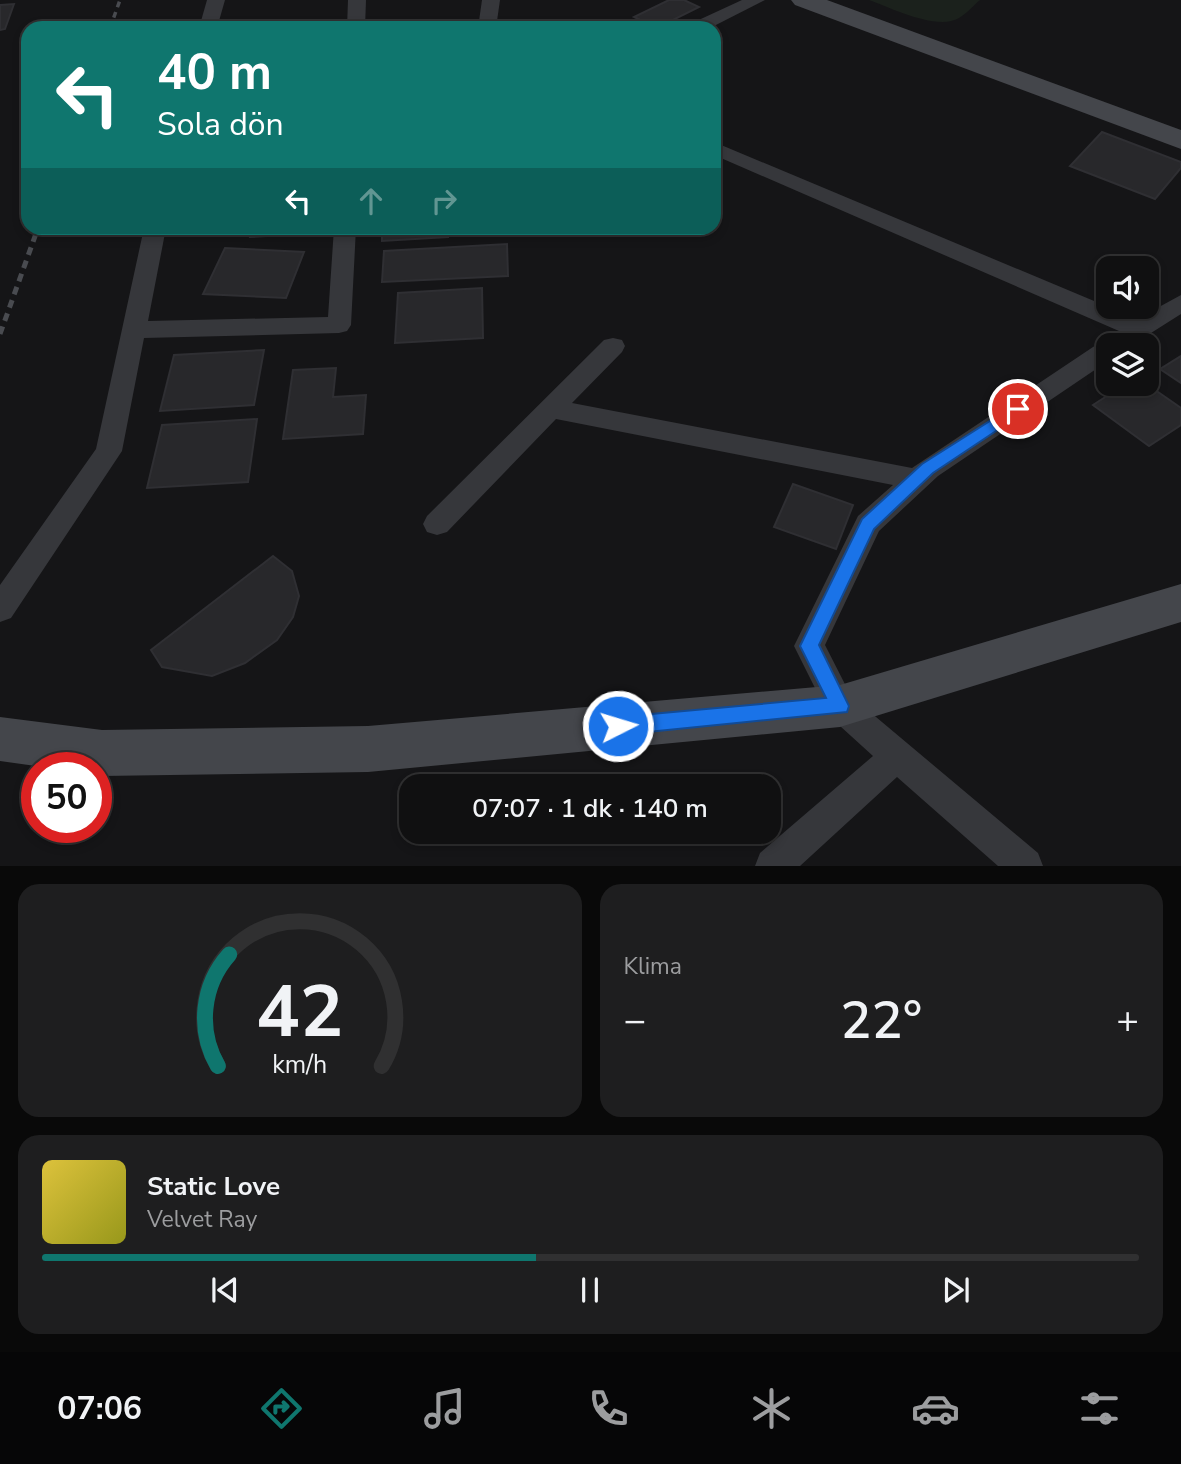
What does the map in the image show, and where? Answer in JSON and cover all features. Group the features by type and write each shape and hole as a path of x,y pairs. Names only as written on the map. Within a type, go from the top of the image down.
{"main road":[{"path":"804,0 1181,140"},
{"path":"851,0 1181,121"},
{"path":"0,739 102,753 368,749 840,706 1152,614 1181,603"}],"street":[{"path":"210,21 216,0"},
{"path":"356,21 357,0"},
{"path":"488,21 491,0"},
{"path":"711,21 756,0"},
{"path":"721,151 1137,329"},
{"path":"0,609 109,451 153,235"},
{"path":"133,330 340,325 345,235"},
{"path":"1131,333 1181,303"},
{"path":"437,524 613,346"},
{"path":"1025,866 840,706 809,646 868,524 917,479 1096,357"},
{"path":"551,409 917,479"},
{"path":"773,866 898,755"}],"shaded area":[{"path":"869,0 980,0 959,18 939,22 914,17"}],"building":[{"path":"669,0 684,0 699,7 671,21 642,21 634,17"},
{"path":"14,4 5,29 0,30 0,5"},
{"path":"1102,132 1181,162 1181,168 1155,199 1070,166"},
{"path":"250,235 284,235 250,237"},
{"path":"382,235 448,235 448,237 382,241"},
{"path":"507,244 508,276 382,282 384,251"},
{"path":"225,248 304,252 286,298 203,294"},
{"path":"482,288 483,338 395,343 398,293"},
{"path":"264,350 254,405 160,411 174,355"},
{"path":"1181,356 1181,383 1160,369"},
{"path":"336,368 333,397 366,395 363,434 283,439 293,370"},
{"path":"1159,393 1181,408 1181,425 1149,446 1093,405 1107,396 1159,396"},
{"path":"257,419 248,482 147,488 162,425"},
{"path":"793,484 853,505 836,549 774,527"},
{"path":"273,556 292,571 299,596 293,617 277,640 245,663 212,676 162,667 151,650"}],"railway":[{"path":"112,21 120,0"},
{"path":"0,334 35,235"}],"route":[{"path":"618,726 840,706 809,646 868,524 928,469 1018,409"}]}
